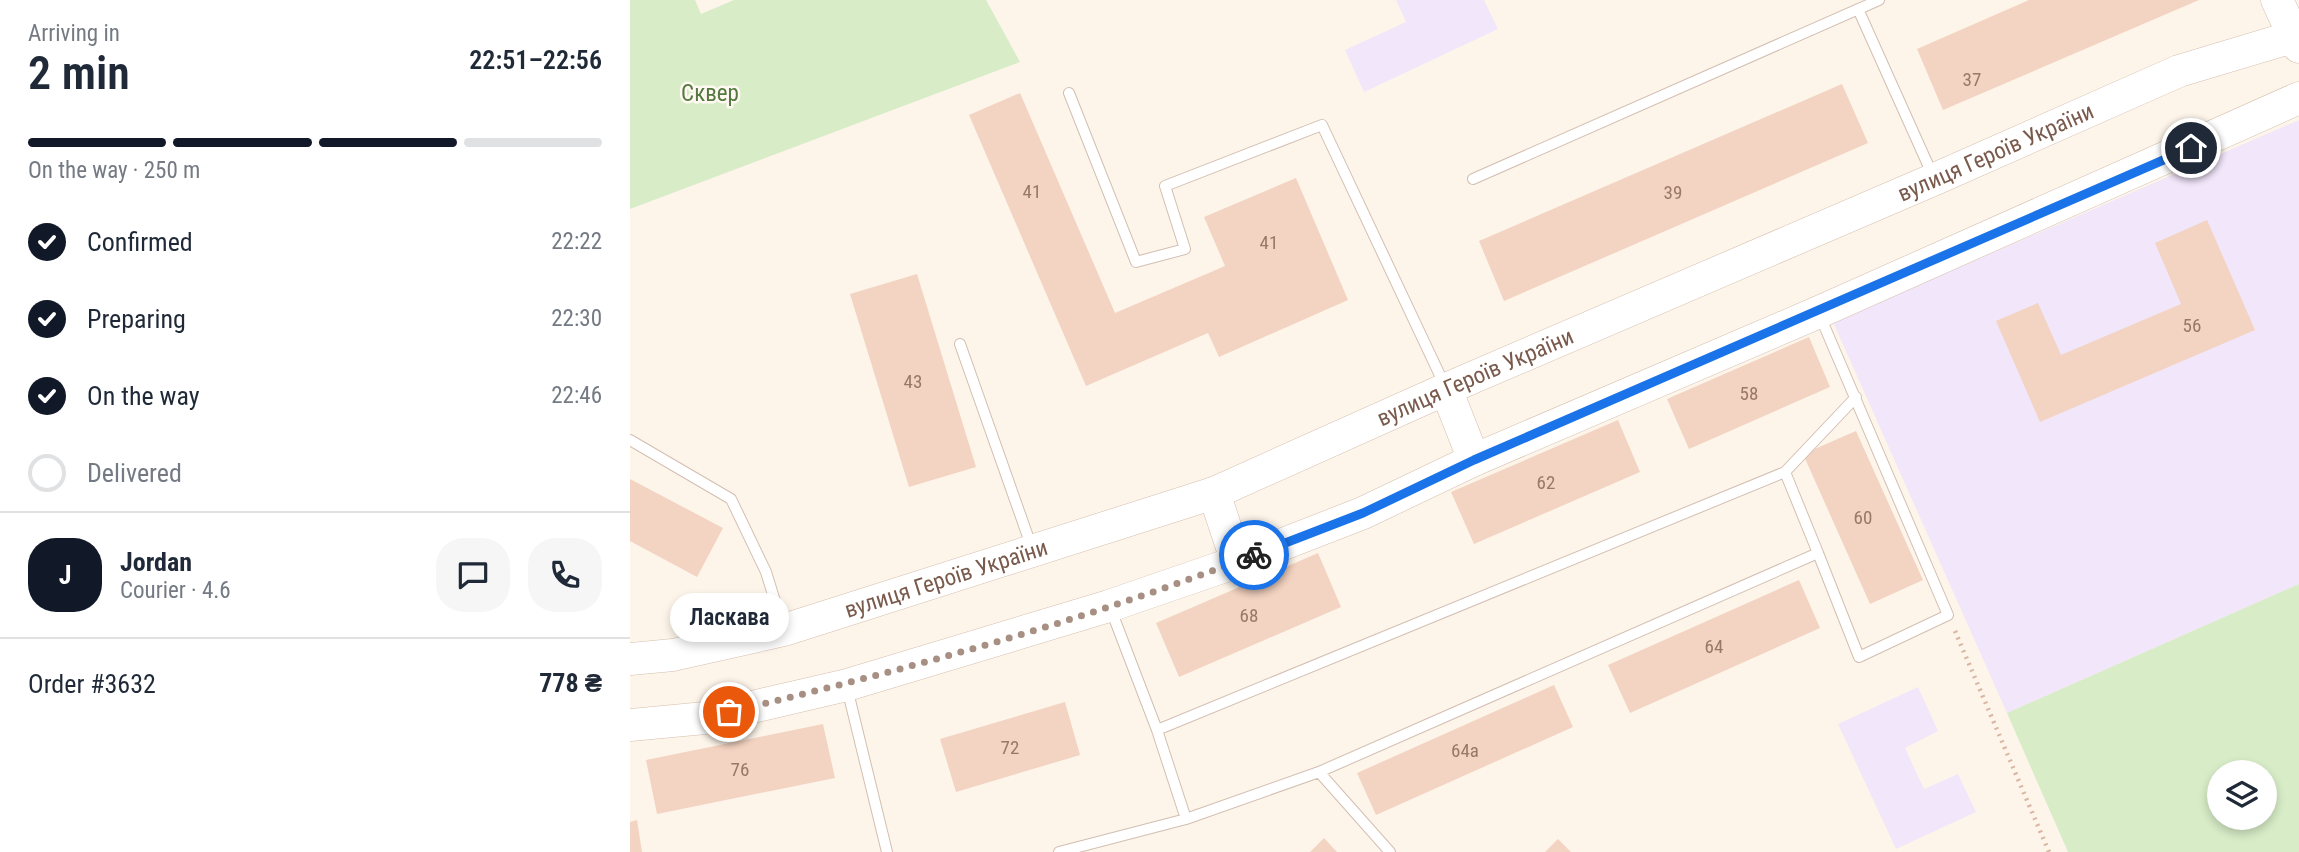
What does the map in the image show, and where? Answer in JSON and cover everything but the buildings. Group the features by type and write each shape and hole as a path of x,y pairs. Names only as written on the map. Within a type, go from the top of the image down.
{"main road":[{"path":"2277,0 2297,39"},
{"name":"вулиця Героїв України","path":"630,659 673,654 784,629 1214,494 1446,389 2179,71 2297,39"},
{"path":"630,725 705,718 846,685 1110,606 1237,562 1363,513 1474,460 1819,312 2299,98"},
{"path":"1446,389 1474,460"},
{"path":"1214,494 1237,562"}],"lane":[{"path":"1473,179 1879,0"},
{"path":"1858,9 1935,179"},
{"path":"1069,93 1136,262 1185,249 1165,186 1322,125 1446,389"},
{"path":"1785,472 1859,657 1948,615 1819,312"},
{"path":"960,344 1033,551"},
{"path":"1157,730 1785,472 1856,397"},
{"path":"630,440 731,499 766,572 784,629"},
{"path":"1059,852 1186,819 1319,772 1818,553"},
{"path":"1110,606 1157,730 1186,819"},
{"path":"846,685 887,852"},
{"path":"1319,772 1390,852"}],"path":[{"path":"1948,615 2049,852"}],"shaded area":[{"path":"1396,0 1484,0 1498,29 1364,92 1345,50 1406,22"},
{"path":"2299,120 2299,584 2007,713 1833,322"},
{"path":"1918,687 1938,731 1905,748 1924,789 1958,774 1976,812 1896,849 1838,724"}],"green space":[{"name":"Сквер","path":"630,0 695,0 701,14 734,0 986,0 1020,62 630,209"},
{"path":"2299,584 2299,852 2068,852 2007,713"}],"way so far":[{"path":"729,712 846,685 1110,606 1254,555"}],"place":[{"name":"Ласкава","path":"729,712"}],"route":[{"path":"1254,555 1363,513 1474,460 2191,148"}]}
